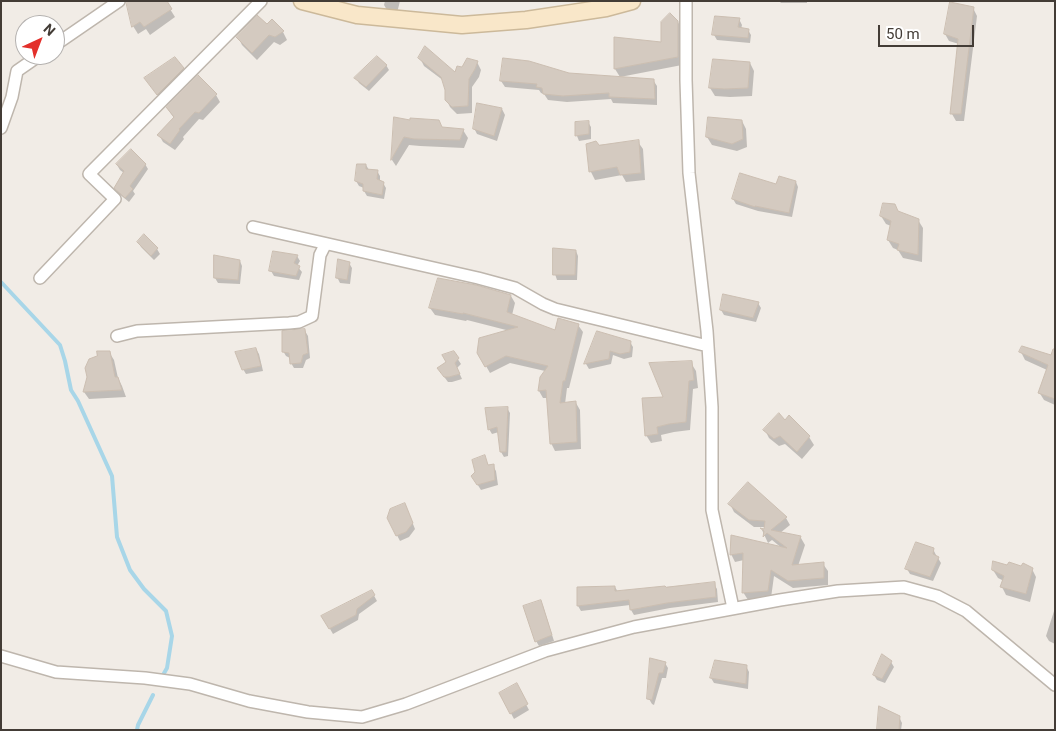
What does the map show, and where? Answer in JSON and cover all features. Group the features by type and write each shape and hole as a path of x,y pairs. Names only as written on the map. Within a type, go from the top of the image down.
{"main road":[{"path":"302,1 357,14 462,25 526,20 606,8 632,1"}],"street":[{"path":"65,38 119,1"},
{"path":"40,278 116,198 89,174 261,1"},
{"path":"686,1 689,173 708,346 712,407 712,510 733,608"},
{"path":"1,128 12,97 16,71 25,65"},
{"path":"253,227 478,278 515,288 556,309 708,346"},
{"path":"116,336 137,331 289,323 312,316 320,255 326,244"},
{"path":"1,656 56,672 145,678 190,684 250,701 308,712 362,717 406,704 545,651 634,626 838,591 904,586 937,596 966,611 1055,685"}],"building":[{"path":"126,1 167,1 172,9 144,27 140,22 132,27"},
{"path":"950,2 974,7 961,114 950,114 958,39 944,34"},
{"path":"670,13 678,21 678,57 614,69 614,37 661,42 661,22"},
{"path":"257,15 267,24 272,19 284,31 275,37 269,35 252,53 236,37"},
{"path":"715,16 740,18 738,27 749,29 748,38 712,35"},
{"path":"425,46 455,72 457,66 462,67 467,58 478,61 469,79 468,106 452,107 445,100 445,90 441,77 418,58"},
{"path":"377,56 387,65 366,87 354,78"},
{"path":"175,57 184,68 157,95 144,78"},
{"path":"503,58 529,61 569,73 654,79 655,99 609,97 609,93 563,96 543,94 542,88 536,87 537,84 500,81"},
{"path":"713,59 750,62 748,88 709,88"},
{"path":"198,75 217,94 199,113 195,112 179,129 170,144 157,135 174,117 166,107"},
{"path":"477,103 502,108 494,136 473,129"},
{"path":"394,117 410,120 410,118 439,120 442,127 464,129 460,140 404,137 391,160"},
{"path":"708,117 742,120 743,139 732,144 706,137"},
{"path":"589,121 589,134 575,136 575,122"},
{"path":"639,140 641,173 620,175 617,167 589,172 586,144 596,141 599,145"},
{"path":"131,149 146,164 130,186 133,189 125,198 114,188 124,171 116,164"},
{"path":"357,164 366,164 366,169 378,170 377,179 384,182 382,195 363,191 363,184 355,181"},
{"path":"740,173 776,184 779,176 796,181 789,213 755,207 732,199"},
{"path":"883,203 895,204 898,211 919,219 918,255 897,250 899,244 887,240 891,221 880,216"},
{"path":"144,234 158,248 151,256 137,242"},
{"path":"553,248 576,250 575,275 553,275"},
{"path":"273,251 298,255 294,263 300,266 296,276 269,271"},
{"path":"214,255 240,260 238,280 214,278"},
{"path":"338,259 350,262 347,280 336,278"},
{"path":"438,278 476,285 511,295 507,312 555,330 558,318 579,324 565,381 563,381 560,403 576,401 577,442 550,444 546,390 538,391 540,377 548,366 506,356 485,367 477,353 479,338 518,327 463,313 429,308"},
{"path":"723,294 759,302 753,318 720,310"},
{"path":"305,329 308,353 303,355 301,363 290,364 289,353 282,352 282,331"},
{"path":"597,331 631,341 630,352 620,354 610,351 609,359 584,364"},
{"path":"1022,346 1051,355 1053,349 1055,349 1055,399 1038,393 1048,365 1019,352"},
{"path":"256,348 261,366 242,370 235,352"},
{"path":"97,351 110,351 115,377 118,377 122,390 83,392 87,377 85,368 89,359 97,356"},
{"path":"454,351 459,358 455,363 460,374 444,377 437,368 446,362 442,355"},
{"path":"692,361 694,380 689,381 686,422 657,427 658,434 645,436 642,398 663,397 649,363"},
{"path":"508,407 506,452 500,452 497,427 488,430 485,408"},
{"path":"779,413 785,420 789,415 810,436 797,452 780,436 774,439 763,430"},
{"path":"485,455 488,465 494,464 495,480 477,485 471,476 475,472 472,460"},
{"path":"748,482 787,517 771,530 801,536 792,565 824,562 824,578 788,581 771,570 768,591 742,593 743,553 730,555 731,535 787,548 767,533 763,537 764,531 760,528 764,529 765,521 749,520 728,504"},
{"path":"405,503 413,523 406,532 396,536 387,518 390,509"},
{"path":"916,542 934,548 933,554 939,557 930,577 905,569"},
{"path":"993,561 1007,565 1009,562 1021,566 1023,563 1033,568 1026,594 1000,587 1004,576 992,570"},
{"path":"715,582 716,597 630,610 629,600 577,606 577,587 615,586 615,591"},
{"path":"372,590 375,595 357,609 356,615 329,629 321,616"},
{"path":"541,600 552,635 535,642 523,606"},
{"path":"882,654 892,661 882,679 873,675"},
{"path":"650,658 666,662 663,673 659,673 652,700 647,699"},
{"path":"715,660 747,665 746,684 710,678"},
{"path":"517,683 528,704 510,714 499,693"},
{"path":"879,706 900,716 899,730 877,730"}],"waterway":[{"path":"1,282 60,345 71,390 78,401 112,476 117,537 130,570 144,589 166,611 172,636 167,668 163,675"},
{"path":"137,730 153,695"}]}
